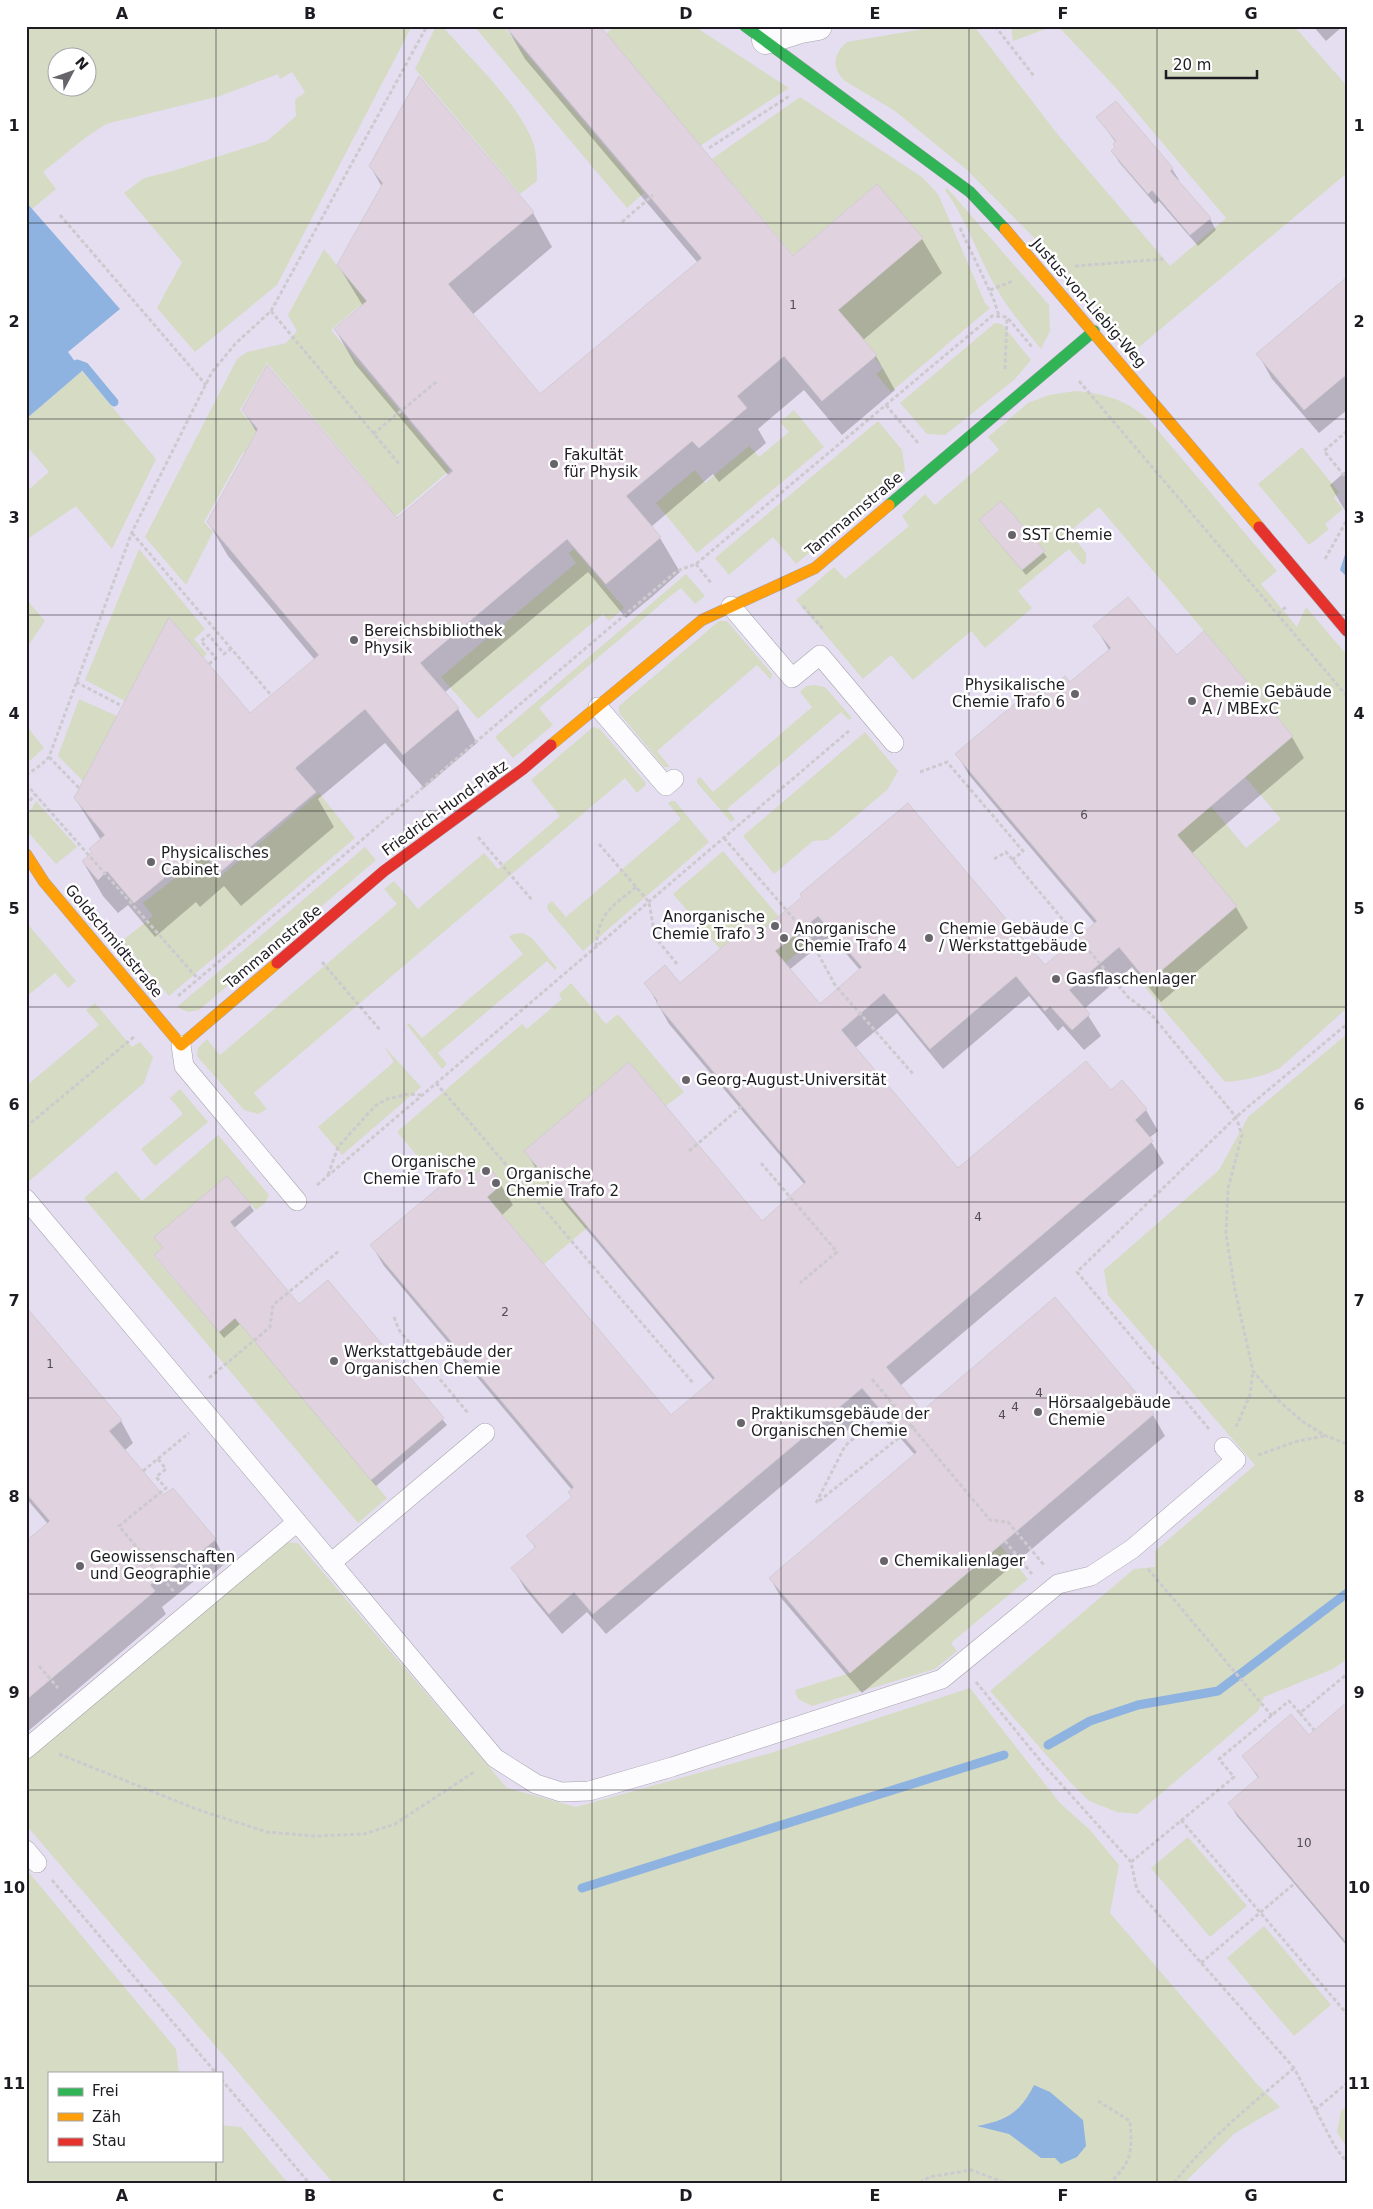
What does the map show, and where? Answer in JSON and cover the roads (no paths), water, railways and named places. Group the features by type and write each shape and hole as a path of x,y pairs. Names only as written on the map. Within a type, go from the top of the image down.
{"street":[{"path":"755,33 818,26"},
{"name":"Justus-von-Liebig-Weg","path":"755,33 814,79 970,192 1025,251 1094,331 1347,631"},
{"name":"Tammannstraße","path":"523,769 702,620 815,568 1094,331"},
{"name":"Friedrich-Hund-Platz","path":"384,871 523,769"},
{"name":"Goldschmidtstraße","path":"26,854 44,882 181,1045"},
{"name":"Tammannstraße","path":"181,1045 384,871"}],"lane":[{"path":"731,606 792,678 820,655 894,742"},
{"path":"598,707 666,786 674,779"},
{"path":"181,1045 184,1066 297,1201"},
{"path":"26,1198 495,1758 536,1784 561,1792 589,1791 672,1767 942,1679 1058,1584 1091,1576 1132,1549 1230,1453"},
{"path":"331,1563 485,1433"},
{"path":"26,1748 297,1522"}],"water":[{"path":"26,202 120,309 68,352 82,371 26,419"},
{"path":"1347,548 1347,577 1340,570"},
{"path":"1034,2085 1050,2092 1083,2120 1086,2146 1077,2157 1061,2164 1055,2158 1041,2158 1009,2134 977,2126 1005,2118 1018,2109"}],"waterway":[{"path":"77,364 85,367 114,402"},
{"path":"1048,1745 1090,1721 1138,1705 1218,1691 1347,1593"},
{"path":"582,1888 1004,1755"}],"place":[{"name":"Fakultät für Physik","path":"554,464"},
{"name":"SST Chemie","path":"1012,535"},
{"name":"Bereichsbibliothek Physik","path":"354,640"},
{"name":"Physikalische Chemie Trafo 6","path":"1075,694"},
{"name":"Chemie Gebäude A / MBExC","path":"1192,701"},
{"name":"Physicalisches Cabinet","path":"151,862"},
{"name":"Anorganische Chemie Trafo 3","path":"775,926"},
{"name":"Anorganische Chemie Trafo 4","path":"784,938"},
{"name":"Chemie Gebäude C / Werkstattgebäude","path":"929,938"},
{"name":"Gasflaschenlager","path":"1056,979"},
{"name":"Georg-August-Universität","path":"686,1080"},
{"name":"Organische Chemie Trafo 1","path":"486,1171"},
{"name":"Organische Chemie Trafo 2","path":"496,1183"},
{"name":"Werkstattgebäude der Organischen Chemie","path":"334,1361"},
{"name":"Hörsaalgebäude Chemie","path":"1038,1412"},
{"name":"Praktikumsgebäude der Organischen Chemie","path":"741,1423"},
{"name":"Chemikalienlager","path":"884,1561"},
{"name":"Geowissenschaften und Geographie","path":"80,1566"}]}
